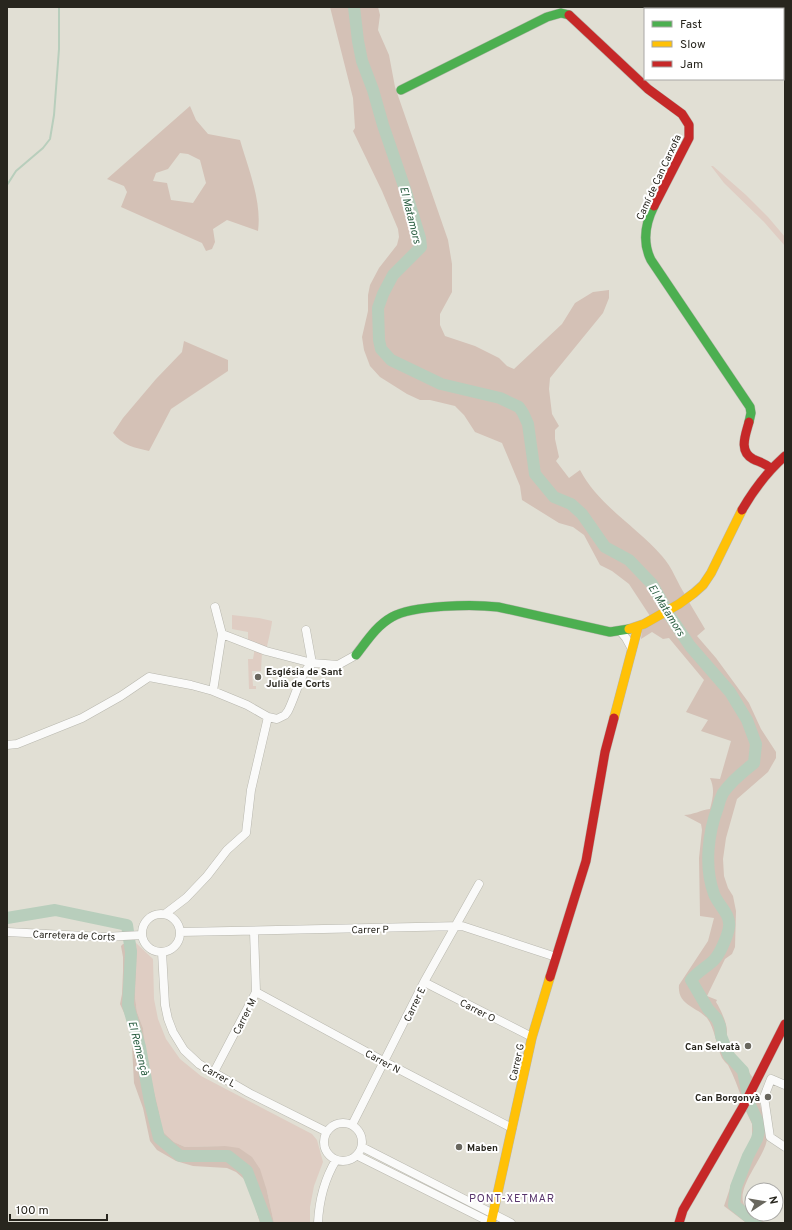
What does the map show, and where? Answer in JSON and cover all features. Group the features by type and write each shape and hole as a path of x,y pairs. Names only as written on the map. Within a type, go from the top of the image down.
{"street":[{"name":"Camí de Can Carxofa","path":"401,90 547,17 561,13 567,14 574,19 648,89 682,114 689,125 689,138 653,209 644,236 646,250 651,260 750,407 751,417 743,445 746,452 750,457 765,462 770,468"},
{"path":"222,634 285,657 312,663 338,665 356,655 377,628 386,620 396,614 414,611 453,606 479,605 498,607 610,632 620,632 641,626 688,598 706,581 757,483 770,468 785,456"},
{"path":"213,691 222,634 215,607"},
{"name":"Carrer G","path":"492,1221 532,1037 586,861 605,752 632,649 641,626"},
{"path":"306,630 312,663"},
{"path":"620,632 626,638 632,649"},
{"path":"7,745 17,744 82,718 121,696 149,677 213,691 268,717 277,719 285,715 295,698 303,675 312,663"},
{"path":"165,914 186,898 207,876 226,850 246,833 251,790 268,717"},
{"name":"Carrer E","path":"352,1125 424,982 479,884"},
{"path":"165,914 178,924 180,932 179,939 175,946 170,950 162,952 148,948 144,942 142,927 151,916 165,914"},
{"name":"Carrer P","path":"180,932 462,926 556,957"},
{"name":"Carrer M","path":"214,1072 256,992 254,931"},
{"name":"Carretera de Corts","path":"7,932 117,937 142,934"},
{"name":"Carrer L","path":"162,952 164,1005 173,1032 184,1050 199,1064 249,1093 327,1132"},
{"name":"Carrer O","path":"424,982 532,1037"},
{"name":"Carrer N","path":"256,992 385,1062 512,1128"},
{"path":"679,1223 683,1210 718,1148 736,1120 785,1024"},
{"path":"760,1073 785,1085"},
{"path":"771,1079 764,1097 770,1137 785,1147"},
{"path":"685,1223 690,1210 730,1135 736,1120"},
{"path":"339,1123 347,1123 352,1125 360,1132 362,1137 362,1147 358,1156 349,1161 339,1161 330,1157 324,1145 324,1138 327,1132 332,1126 339,1123"},
{"path":"362,1147 492,1221"},
{"path":"358,1156 492,1221 511,1223"},
{"path":"318,1223 325,1181 336,1160"}],"shaded area":[{"path":"330,7 378,7 380,15 378,30 389,55 395,87 448,240 452,264 452,292 440,314 440,325 445,336 475,346 499,358 507,366 514,369 562,324 575,303 593,292 609,290 609,298 603,313 550,378 549,389 552,414 559,426 555,430 555,439 559,457 556,461 569,478 580,470 588,483 607,505 652,545 662,556 669,565 686,596 650,616 629,584 612,571 600,565 584,535 573,527 559,523 522,500 520,486 502,443 475,432 464,415 455,406 430,400 420,400 407,394 380,377 370,366 364,350 362,337 368,311 368,295 370,285 379,268 397,245 399,237 398,229 382,191 353,131 355,128 353,98"},
{"path":"190,106 196,120 208,134 240,140 256,196 259,220 258,231 227,220 213,229 215,242 212,249 206,251 202,243 121,207 127,192 124,186 107,179","holes":["180,153 188,154 200,160 206,183 193,203 171,200 167,183 153,181 156,173 168,169"]},
{"path":"711,166 713,166 746,195 768,217 785,237 785,246 764,222 724,183"},
{"path":"184,341 228,360 228,371 171,409 149,451 134,447 120,440 113,433 123,418 156,379 182,352"},
{"path":"689,602 705,629 697,636 716,658 749,703 761,729 776,752 776,758 768,772 737,799 726,838 723,859 724,876 728,888 733,896 736,911 735,947 732,954 725,959 707,996 717,1000 716,1002 726,1024 728,1043 753,1078 742,1099 730,1069 722,1058 710,1022 703,1014 688,1005 681,997 679,992 679,985 708,941 714,918 700,916 699,858 702,830 701,824 684,815 710,809 713,786 710,778 720,779 731,741 701,731 708,720 686,712 704,680 669,638 663,639 652,632 641,639 642,630"},
{"path":"232,615 272,621 267,647 248,642 248,632 232,629"},
{"path":"255,648 262,651 261,671 252,671 253,686 256,686 256,689 249,689 248,659 253,659"},
{"path":"135,942 153,959 154,999 158,1019 166,1039 180,1059 201,1076 312,1134 317,1140 323,1162 314,1186 310,1207 310,1223 274,1223 267,1191 225,1146 185,1147 174,1142 162,1131 159,1112 146,1064 143,1028 137,1012 135,997 137,951"},
{"path":"135,942 137,951 135,997 137,1012 143,1028 147,1064 159,1112 162,1131 174,1142 185,1147 225,1146 239,1148 252,1157 260,1169 267,1191 274,1223 260,1223 250,1190 244,1179 236,1172 227,1168 193,1166 176,1161 157,1150 150,1141 143,1108 134,1083 131,1028 120,1004 123,972 121,946 123,944"},
{"path":"756,1092 765,1123 767,1138 761,1156 746,1182 744,1182 744,1221 724,1206 731,1185 752,1136 752,1124 746,1111"}],"waterway":[{"path":"7,185 16,171 43,148 50,139 54,115 59,49 59,7"},
{"name":"El Matamors","path":"354,7 362,61 406,192 420,238 421,247 393,275 383,294 378,308 379,340 381,349 391,360 441,384 500,398 519,407 528,424 535,474 554,497 571,504 582,514 605,547 629,560 652,584 670,616 690,646 730,692 747,720 756,744 754,763 734,780 723,793 712,828 708,850 711,884 714,894 728,918 729,927 719,953 711,963 696,974 691,980 708,1009 717,1019 720,1026 721,1036 729,1056 743,1071 750,1105 758,1122 759,1131 757,1139 748,1156 736,1187 734,1205 756,1223"},
{"name":"El Remençà","path":"7,918 55,910 127,925 131,952 128,1005 140,1047 150,1102 159,1138 180,1156 228,1156 247,1171 267,1223"}],"traffic: fast":[{"path":"401,90 547,17 561,13 569,15"},
{"path":"654,206 648,220 646,233 646,246 651,260 750,407 751,413 749,422"},
{"path":"356,655 372,634 392,617 414,610 444,606 498,607 610,632 629,629"}],"traffic: slow":[{"path":"629,629 644,624 679,604 703,585 711,573 742,510"},
{"path":"614,718 638,627"},
{"path":"491,1223 532,1037 550,977"}],"traffic: jam":[{"path":"569,15 648,89 682,114 689,125 689,138 654,206"},
{"path":"749,422 744,442 746,452 748,456 770,468"},
{"path":"742,510 761,481 785,456"},
{"path":"550,977 586,861 605,752 614,718"},
{"path":"679,1223 683,1210 744,1105 785,1024"}],"place":[{"name":"Església de Sant Julià de Corts","path":"258,677"},
{"name":"Can Selvatà","path":"748,1046"},
{"name":"Can Borgonyà","path":"768,1097"},
{"name":"Maben","path":"459,1147"}],"district":[{"name":"PONT-XETMAR","path":"512,1198"}]}
